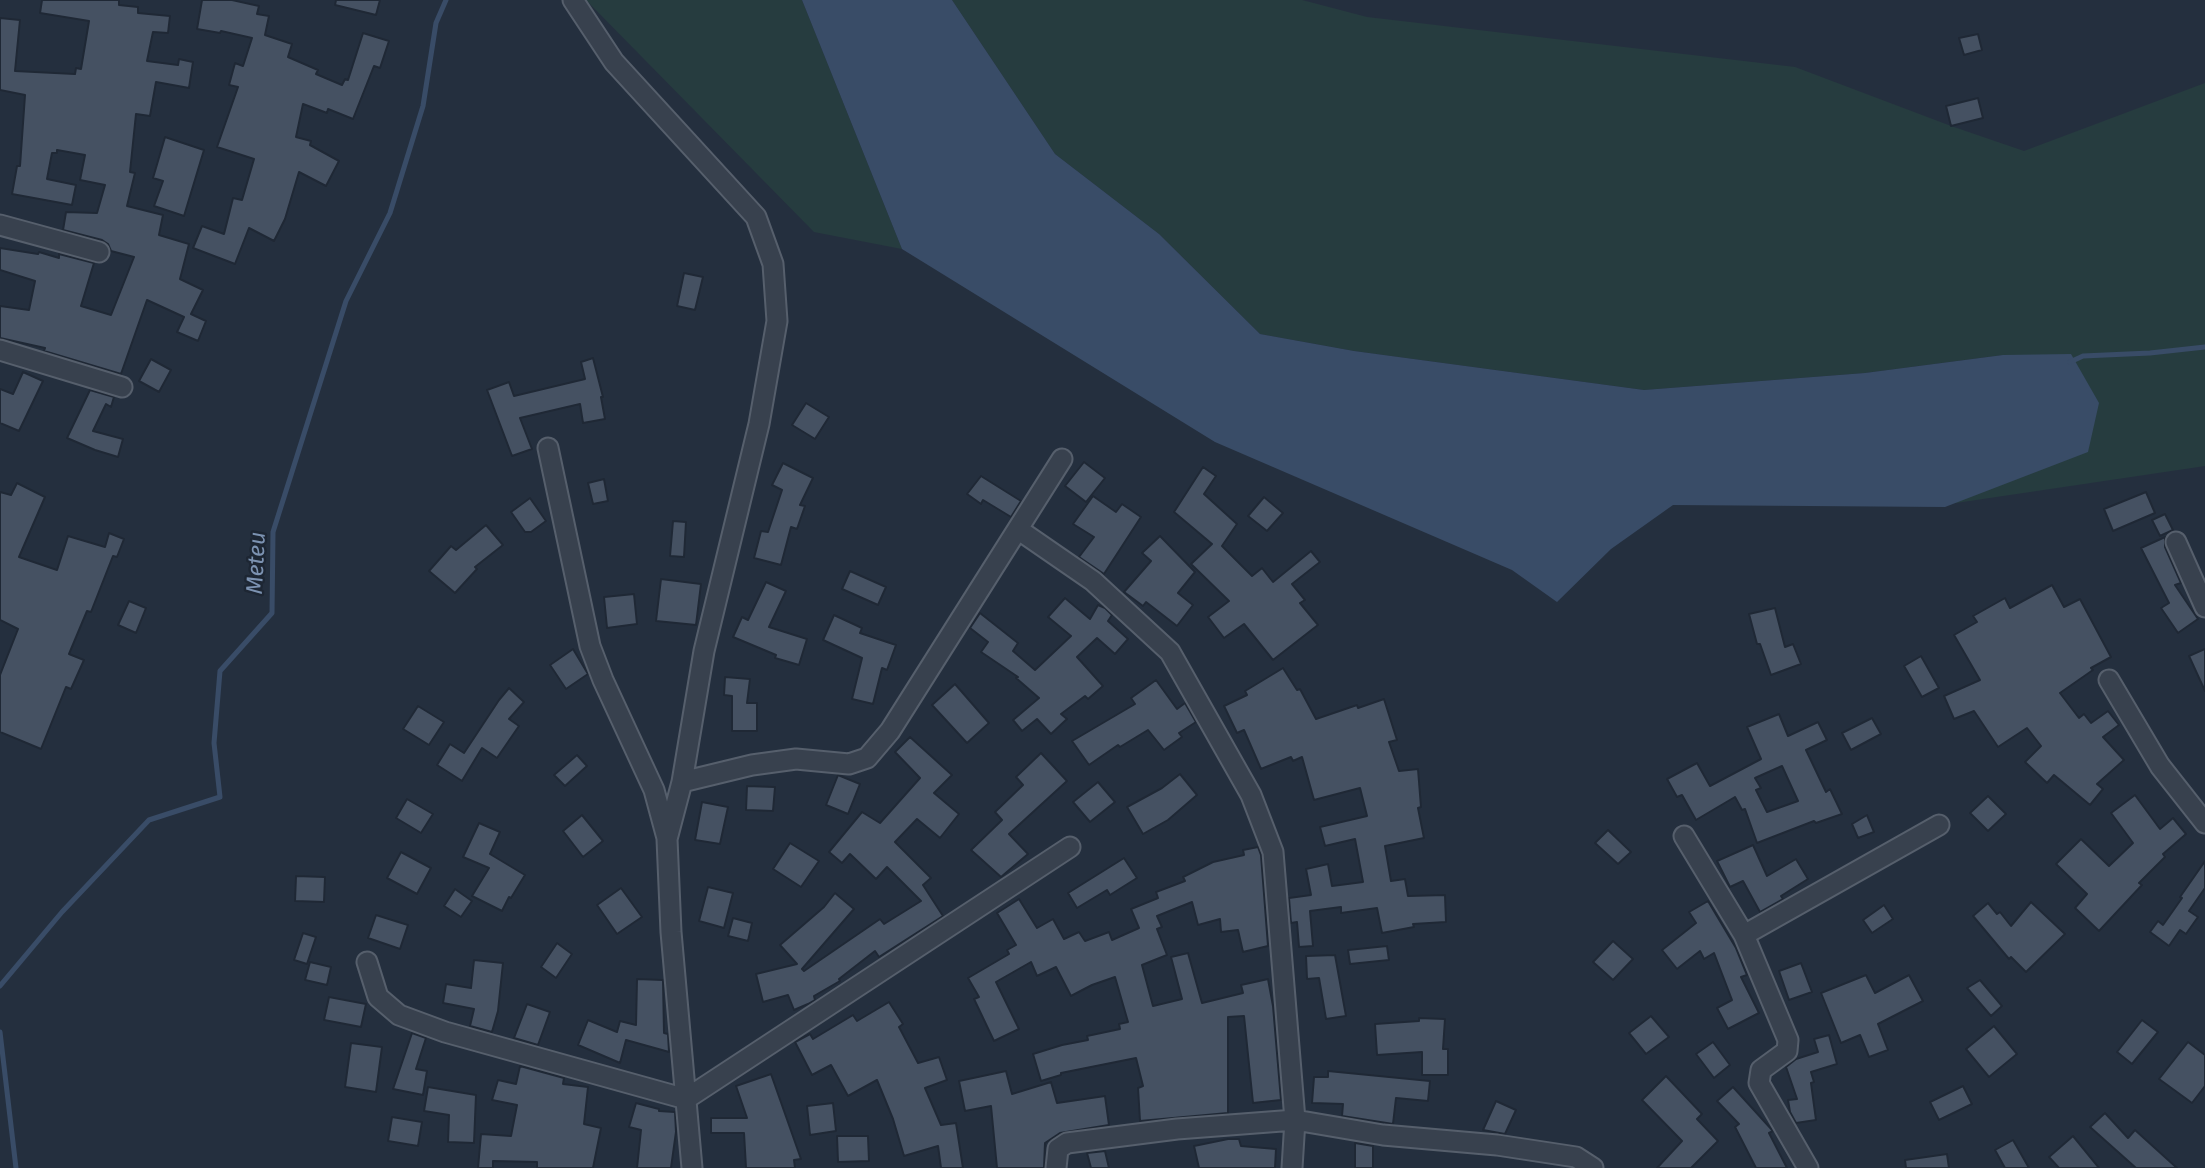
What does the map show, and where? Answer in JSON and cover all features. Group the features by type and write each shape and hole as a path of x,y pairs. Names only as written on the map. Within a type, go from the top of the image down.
{"street":[{"path":"573,0 614,62 756,217 773,264 777,321 759,424 704,651 682,782 667,839"},
{"path":"0,225 99,252"},
{"path":"0,350 122,387"},
{"path":"548,448 590,646 654,790 667,839 671,932 692,1168"},
{"path":"682,782 752,765 796,758 849,764 867,758 890,731 1062,460"},
{"path":"1019,530 1093,581 1170,652 1251,795 1272,852 1295,1121 1292,1168"},
{"path":"2176,542 2205,607"},
{"path":"2109,680 2160,766 2205,823"},
{"path":"1744,935 1939,825"},
{"path":"1684,836 1744,935 1788,1040 1787,1051 1761,1070 1759,1083 1808,1168"},
{"path":"367,962 378,997 399,1015 445,1032 686,1099 1070,847"},
{"path":"1056,1168 1058,1149 1067,1143 1177,1129 1295,1121 1383,1135 1497,1145 1576,1157 1593,1168"}],"green space":[{"path":"586,0 802,0 902,249 814,232"},
{"path":"952,0 1302,0 1367,17 1795,67 2024,151 2205,83 2205,466 1929,507 2088,451 2003,355 1865,373 1644,390 1354,351 1260,334 1159,234 1055,154"}],"water":[{"path":"802,0 952,0 1055,154 1159,234 1260,334 1354,351 1644,390 1865,373 2003,355 2071,354 2099,403 2088,452 1945,507 1673,505 1611,549 1557,602 1512,570 1215,442 902,249"}],"building":[{"path":"42,0 119,0 119,5 138,7 138,13 170,16 168,33 153,32 147,61 178,65 179,59 193,62 189,88 156,82 150,116 136,114 130,172 135,173 127,206 163,215 159,235 189,244 180,279 203,290 191,314 206,321 198,341 177,332 184,317 147,300 121,374 44,351 45,348 0,338 0,306 29,310 35,281 0,270 0,248 39,252 59,258 59,254 94,263 81,306 111,315 134,257 111,251 108,244 102,240 63,230 66,212 97,213 105,185 80,180 85,155 57,150 57,153 52,153 47,179 76,185 72,205 12,194 17,166 20,166 25,95 0,90 0,18 20,20 15,71 75,74 76,68 81,69 89,21 40,13"},
{"path":"202,0 232,0 259,6 257,14 269,16 265,35 292,44 288,57 318,70 316,74 342,85 345,79 348,80 363,33 389,41 380,68 374,66 353,119 328,109 327,113 303,104 296,137 311,141 310,145 339,161 326,186 299,172 285,219 274,241 249,228 235,264 193,248 202,226 224,234 233,198 242,200 254,159 217,147 238,87 229,85 235,63 243,66 252,38 197,29"},
{"path":"336,0 380,0 376,15 335,5"},
{"path":"1978,34 1982,50 1964,55 1959,38"},
{"path":"1978,98 1983,118 1951,126 1946,106"},
{"path":"165,137 204,150 184,216 154,206 163,181 153,178"},
{"path":"684,273 703,277 695,310 677,306"},
{"path":"593,358 603,397 605,419 583,423 580,404 520,418 532,449 512,456 487,390 509,382 514,396 585,379 581,362"},
{"path":"151,359 171,370 159,392 139,381"},
{"path":"23,372 43,381 19,431 0,423 0,389 13,394"},
{"path":"90,390 114,397 111,407 106,404 93,431 123,439 118,457 67,438"},
{"path":"806,403 829,417 815,439 792,425"},
{"path":"1084,462 1105,478 1086,502 1065,486"},
{"path":"783,463 813,478 800,505 805,506 797,529 791,527 781,565 754,558 761,531 768,532 782,490 772,485"},
{"path":"1203,467 1216,476 1204,494 1237,524 1222,546 1252,576 1262,568 1273,582 1311,551 1320,562 1292,584 1305,600 1300,603 1318,625 1273,660 1244,624 1224,638 1208,617 1229,601 1191,564 1212,544 1174,512"},
{"path":"981,476 1021,501 1011,517 983,500 981,504 967,494"},
{"path":"604,479 608,501 593,504 588,483"},
{"path":"17,483 45,497 19,557 57,570 68,536 105,547 109,533 124,539 117,557 113,556 91,612 87,611 69,654 84,660 71,689 66,687 41,749 0,732 0,675 18,629 0,620 0,492 11,495"},
{"path":"2146,492 2155,513 2113,531 2104,509"},
{"path":"1093,496 1116,512 1122,504 1141,517 1104,574 1079,557 1094,537 1073,524"},
{"path":"1264,497 1283,513 1267,531 1248,516"},
{"path":"530,498 546,521 531,532 525,532 511,512"},
{"path":"2165,514 2173,530 2160,536 2152,520"},
{"path":"673,521 686,522 684,557 670,556"},
{"path":"486,525 503,545 475,567 477,569 455,593 429,571 451,546 456,550"},
{"path":"1160,536 1195,572 1178,593 1193,605 1177,626 1146,602 1143,606 1124,592 1151,561 1142,553"},
{"path":"2165,537 2165,547 2181,583 2175,585 2198,619 2178,633 2161,608 2169,603 2141,548"},
{"path":"850,571 886,587 878,605 842,589"},
{"path":"661,579 701,584 696,625 656,621"},
{"path":"766,582 786,591 769,627 807,639 799,665 775,658 776,655 733,637 742,617 748,620"},
{"path":"2052,585 2064,607 2080,599 2111,657 2091,668 2093,670 2060,693 2079,718 2084,714 2091,723 2108,711 2119,725 2103,737 2124,760 2097,784 2103,789 2090,805 2054,775 2047,783 2025,762 2041,746 2027,728 1998,747 1974,711 1954,719 1944,696 1980,680 1954,635 1977,622 1973,616 2005,598 2010,608"},
{"path":"634,594 637,624 607,628 604,597"},
{"path":"1065,598 1090,619 1098,605 1105,608 1112,615 1108,621 1128,639 1115,654 1097,638 1077,657 1103,686 1088,699 1085,696 1061,714 1067,719 1051,734 1037,719 1022,731 1013,720 1039,698 1016,678 1018,677 981,652 988,642 970,628 980,613 1018,643 1013,651 1035,670 1071,636 1048,617"},
{"path":"129,601 146,608 136,633 118,625"},
{"path":"1775,608 1785,647 1793,644 1801,664 1771,675 1760,644 1757,644 1749,614"},
{"path":"834,615 862,628 860,633 896,645 887,670 882,668 873,704 852,699 862,658 823,640"},
{"path":"573,649 588,674 566,689 550,665"},
{"path":"2205,649 2205,691 2189,656"},
{"path":"1921,656 1939,688 1922,697 1904,666"},
{"path":"1283,668 1297,690 1300,689 1316,719 1384,699 1397,740 1389,742 1399,771 1418,769 1421,807 1418,808 1424,838 1385,846 1391,881 1405,879 1408,896 1445,895 1446,922 1413,924 1414,927 1382,933 1377,908 1341,913 1341,907 1310,911 1313,946 1299,947 1297,922 1291,923 1289,898 1311,895 1306,869 1328,864 1332,886 1363,882 1355,839 1325,846 1320,827 1367,816 1360,788 1314,800 1302,757 1293,761 1291,757 1261,769 1244,730 1237,733 1224,706 1247,695 1245,691"},
{"path":"725,677 750,679 747,703 757,703 757,731 732,731 732,696 724,695"},
{"path":"1156,680 1177,709 1185,703 1196,722 1179,733 1182,737 1164,750 1148,730 1120,747 1118,745 1089,765 1072,741 1135,704 1131,698"},
{"path":"955,684 989,723 967,743 932,705"},
{"path":"509,688 524,702 509,719 519,726 497,758 482,748 462,781 437,765 450,744 464,753"},
{"path":"418,706 444,722 429,745 403,729"},
{"path":"1779,714 1788,736 1818,722 1827,740 1806,750 1826,792 1830,789 1842,814 1816,823 1814,821 1757,843 1745,809 1742,810 1735,797 1696,820 1682,795 1677,797 1667,779 1697,763 1710,786 1761,759 1747,727","holes":["1782,766 1798,801 1767,812 1756,790 1761,788 1755,778"]},
{"path":"1872,718 1881,734 1851,750 1842,733"},
{"path":"910,737 952,775 934,793 959,814 940,838 917,819 895,842 931,878 923,885 943,916 879,957 875,951 839,979 840,981 814,996 815,1000 808,1004 794,1010 788,995 763,1002 756,974 797,964 780,945 824,907 835,893 854,909 802,969 804,971 880,919 884,924 921,901 887,867 876,879 850,854 842,863 829,852 862,812 880,823 920,778 895,752"},
{"path":"1041,753 1067,781 1009,834 1028,854 1001,877 971,850 1002,820 995,812 1023,785 1016,777"},
{"path":"577,755 587,766 565,786 554,775"},
{"path":"1180,774 1197,795 1168,820 1143,834 1127,807 1162,788"},
{"path":"838,775 860,784 848,814 826,805"},
{"path":"1098,782 1115,802 1090,822 1073,802"},
{"path":"747,786 775,787 773,811 746,810"},
{"path":"2135,795 2160,829 2173,818 2186,834 2163,854 2165,857 2139,883 2142,885 2099,931 2075,908 2087,894 2056,864 2081,839 2109,866 2133,843 2111,813"},
{"path":"1988,796 2006,814 1988,831 1970,813"},
{"path":"407,799 433,814 421,833 396,818"},
{"path":"702,802 728,807 720,844 695,840"},
{"path":"582,815 603,841 583,857 563,831"},
{"path":"1867,815 1874,832 1858,838 1852,824"},
{"path":"479,823 500,832 490,854 525,875 502,911 472,896 489,868 463,857"},
{"path":"1608,830 1631,852 1618,864 1595,843"},
{"path":"790,843 819,861 801,887 773,869"},
{"path":"1753,845 1767,876 1796,859 1808,879 1781,896 1783,899 1760,912 1743,881 1730,887 1717,861"},
{"path":"1258,847 1261,855 1268,946 1243,952 1238,930 1221,932 1220,919 1198,925 1192,902 1157,916 1162,927 1157,929 1167,955 1142,965 1153,1006 1182,999 1171,957 1188,953 1202,1003 1243,993 1241,985 1268,979 1281,1100 1253,1103 1244,1016 1228,1017 1228,1113 1140,1121 1138,1088 1143,1086 1136,1058 1061,1073 1041,1081 1033,1054 1088,1040 1087,1036 1120,1029 1119,1024 1128,1022 1115,977 1071,996 1056,967 1037,976 1031,962 996,982 1019,1029 994,1041 974,999 979,997 968,978 1009,954 1007,950 1016,945 997,913 1019,899 1037,928 1053,919 1064,939 1079,932 1085,941 1109,932 1112,940 1139,928 1131,909 1158,898 1156,892 1185,881 1183,877 1213,862 1244,855 1243,850"},
{"path":"401,852 431,868 417,894 387,878"},
{"path":"1124,858 1137,878 1110,895 1107,890 1077,908 1068,893"},
{"path":"2205,861 2205,888 2189,911 2198,917 2186,934 2180,930 2169,946 2150,932 2158,921 2163,925"},
{"path":"296,876 325,877 324,902 295,901"},
{"path":"708,887 733,893 724,928 699,921"},
{"path":"621,888 642,917 617,934 597,905"},
{"path":"455,889 472,901 461,917 444,906"},
{"path":"1708,901 1736,948 1747,975 1741,977 1759,1013 1728,1029 1717,1008 1732,1000 1714,953 1704,959 1700,951 1677,969 1662,950 1696,923 1689,912"},
{"path":"2031,902 2065,934 2026,972 2011,957 2009,959 1973,916 1988,903 1997,914 2000,912 2011,926"},
{"path":"1884,905 1893,919 1872,933 1863,920"},
{"path":"376,915 408,925 400,949 368,938"},
{"path":"733,918 752,923 748,941 728,936"},
{"path":"303,933 316,937 307,964 294,960"},
{"path":"1613,941 1633,959 1613,980 1593,962"},
{"path":"557,943 572,954 556,978 541,967"},
{"path":"1387,946 1389,960 1350,964 1348,950"},
{"path":"1335,955 1346,1016 1326,1019 1319,978 1307,979 1306,956"},
{"path":"474,960 503,963 498,1011 492,1032 470,1026 474,1009 443,1003 446,984 471,988"},
{"path":"310,962 331,967 327,985 305,980"},
{"path":"1801,963 1812,992 1789,1000 1779,971"},
{"path":"1866,975 1875,993 1909,975 1923,1001 1878,1024 1888,1050 1869,1057 1860,1035 1841,1043 1821,993"},
{"path":"637,979 663,980 664,1033 668,1034 669,1052 626,1040 620,1063 578,1045 588,1020 617,1032 620,1021 636,1025"},
{"path":"1980,980 2002,1006 1991,1016 1967,988"},
{"path":"329,997 366,1004 361,1027 324,1020"},
{"path":"889,1002 903,1024 899,1027 918,1063 939,1057 947,1080 925,1088 941,1125 956,1123 963,1168 941,1168 938,1146 904,1156 877,1080 848,1096 831,1065 812,1075 795,1042 810,1034 813,1039 853,1015 857,1021"},
{"path":"527,1004 550,1012 538,1045 514,1038"},
{"path":"1651,1016 1669,1037 1646,1054 1629,1033"},
{"path":"1419,1018 1445,1019 1443,1049 1448,1049 1448,1075 1422,1075 1422,1052 1377,1055 1375,1024 1419,1021"},
{"path":"2142,1020 2158,1032 2132,1064 2117,1052"},
{"path":"1994,1026 2017,1054 1989,1077 1966,1049"},
{"path":"412,1033 426,1038 416,1069 427,1071 423,1095 393,1089"},
{"path":"1829,1035 1837,1064 1811,1072 1816,1120 1796,1123 1788,1100 1797,1099 1786,1067 1796,1059 1818,1052 1814,1039"},
{"path":"1713,1042 1730,1065 1714,1078 1696,1054"},
{"path":"2188,1042 2205,1055 2205,1086 2192,1103 2159,1079"},
{"path":"351,1043 382,1047 376,1092 345,1087"},
{"path":"520,1066 564,1078 563,1084 588,1087 584,1124 601,1128 593,1168 537,1168 537,1162 493,1161 493,1168 478,1168 481,1134 511,1136 517,1105 492,1100 498,1080 516,1084"},
{"path":"1006,1071 1012,1094 1051,1082 1057,1103 1105,1096 1109,1125 1060,1133 1045,1143 1044,1168 997,1168 991,1106 965,1111 959,1081"},
{"path":"1328,1071 1430,1081 1428,1101 1396,1098 1393,1124 1342,1116 1343,1104 1312,1103 1314,1077 1328,1077"},
{"path":"771,1074 801,1159 794,1160 795,1168 746,1168 744,1133 711,1133 711,1118 747,1118 736,1086"},
{"path":"1666,1076 1702,1114 1697,1119 1718,1141 1691,1168 1657,1168 1682,1141 1642,1100"},
{"path":"1963,1086 1972,1104 1939,1120 1930,1102"},
{"path":"428,1087 476,1095 474,1143 448,1142 449,1115 424,1111"},
{"path":"1733,1087 1773,1131 1769,1133 1787,1168 1756,1168 1735,1127 1739,1124 1717,1101"},
{"path":"1496,1101 1516,1110 1505,1134 1483,1130"},
{"path":"636,1103 659,1111 675,1112 676,1132 671,1168 637,1168 641,1130 629,1127"},
{"path":"833,1103 836,1131 810,1135 807,1106"},
{"path":"2105,1113 2128,1138 2135,1130 2177,1168 2136,1168 2090,1127"},
{"path":"392,1117 422,1122 418,1146 388,1141"},
{"path":"837,1136 868,1136 869,1161 838,1162"},
{"path":"2073,1136 2099,1168 2059,1168 2049,1157"},
{"path":"1239,1139 1241,1146 1276,1149 1275,1168 1199,1168 1194,1146"},
{"path":"2013,1140 2029,1168 2005,1168 1995,1150"},
{"path":"1355,1143 1373,1146 1373,1168 1355,1168"},
{"path":"1105,1151 1109,1168 1091,1168 1087,1153"},
{"path":"1947,1154 1949,1168 1906,1168 1905,1160"}],"waterway":[{"name":"Meteu","path":"0,986 62,912 149,820 220,797 214,743 220,671 272,613 273,532 346,301 390,213 423,106 436,23 446,0"},
{"path":"2070,362 2083,356 2205,347"},
{"name":"Meteu","path":"0,1032 16,1168"}]}
